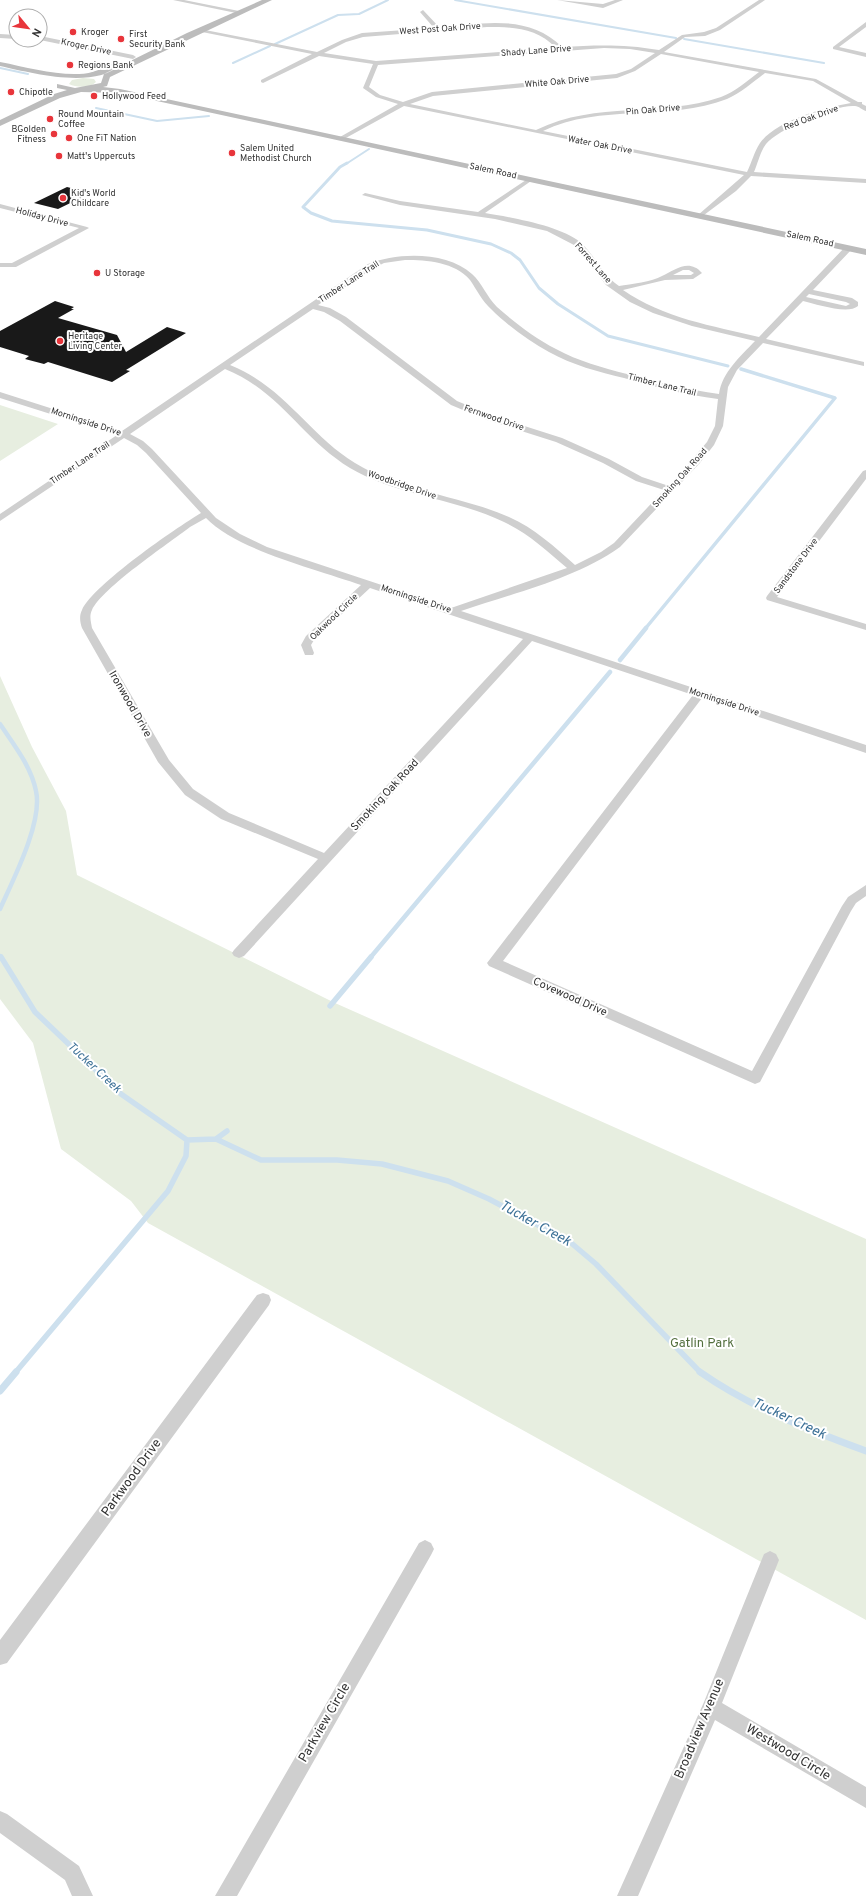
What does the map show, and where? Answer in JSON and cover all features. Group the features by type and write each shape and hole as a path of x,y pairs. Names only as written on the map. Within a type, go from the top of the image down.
{"main road":[{"path":"0,115 18,107 60,84 66,79 101,72 181,36 190,35 200,31 268,0"},
{"path":"46,74 68,89 90,89 100,86 111,74 189,37 190,35"},
{"path":"164,49 165,46 183,38 181,36"},
{"path":"0,64 46,74 79,76"},
{"name":"Salem Road","path":"79,76 94,76 120,91"},
{"name":"Salem Road","path":"90,89 120,91 866,252"},
{"path":"0,123 58,96 79,90"},
{"path":"0,118 17,110 18,107"}],"street":[{"path":"176,0 241,12"},
{"path":"560,0 603,6 620,0"},
{"name":"White Oak Drive","path":"342,138 403,104 421,97 445,92 607,78 633,70 684,36 705,34 718,29 762,0"},
{"path":"423,12 438,29"},
{"path":"866,24 836,49 866,54"},
{"name":"West Post Oak Drive","path":"263,81 344,41 362,35 487,25 514,27 543,34 560,49"},
{"name":"Shady Lane Drive","path":"200,31 318,54 376,63 618,46 659,52 821,82 855,104 866,109"},
{"name":"Kroger Drive","path":"48,40 133,57"},
{"name":"Water Oak Drive","path":"376,63 366,88 378,96 403,104 748,174 848,178 866,181"},
{"name":"Pin Oak Drive","path":"536,132 551,123 570,117 674,108 713,101 732,94 764,71"},
{"name":"Red Oak Drive","path":"700,216 748,174 759,150 774,133 793,122 810,116 866,102"},
{"path":"480,214 531,179"},
{"name":"Forrest Lane","path":"365,195 400,203 480,214 540,226 566,236 581,247 603,277 617,290 633,300 668,316 861,364"},
{"name":"Holiday Drive","path":"0,206 85,228 10,266 0,265"},
{"name":"Smoking Oak Road","path":"452,611 574,569 599,557 617,545 704,452 715,436 719,426 724,387 730,374 849,248"},
{"name":"Timber Lane Trail","path":"0,518 380,261 406,257 429,260 465,271 473,279 483,296 495,309 542,344 559,353 576,361 617,374 703,395 722,397"},
{"path":"617,290 665,278"},
{"path":"801,298 846,308 852,307 855,304 849,300 808,291"},
{"name":"Fernwood Drive","path":"313,306 327,310 343,318 454,403 490,418 559,440 606,461 639,479 670,489"},
{"name":"Woodbridge Drive","path":"225,366 242,371 251,377 339,456 360,470 403,487 504,519 537,537 574,569"},
{"name":"Morningside Drive","path":"0,395 123,434 140,443 206,514 223,528 254,545 866,749"},
{"name":"Sandstone Drive","path":"866,473 771,598 866,627"},
{"name":"Ironwood Drive","path":"206,514 187,525 101,591 87,610 85,620 87,628 164,762 189,792 225,816 326,858"},
{"name":"Oakwood Circle","path":"309,653 306,645 310,638 369,583"},
{"name":"Smoking Oak Road","path":"239,953 530,637"},
{"name":"Covewood Drive","path":"699,694 494,963 755,1078 846,909 852,900 866,889"},
{"name":"Parkwood Drive","path":"0,1656 263,1300"},
{"name":"Parkview Circle","path":"225,1896 425,1549"},
{"name":"Broadview Avenue","path":"627,1896 711,1707 770,1560"},
{"name":"Westwood Circle","path":"711,1707 866,1798"},
{"path":"0,1821 72,1873 83,1896"}],"green space":[{"path":"83,78 94,79 96,82 83,87 69,84 72,80"},
{"path":"0,405 58,424 0,461"},
{"name":"Gatlin Park","path":"0,676 32,747 66,811 77,875 335,1003 866,1239 866,1620 148,1223 131,1201 61,1149 33,1043 0,999"}],"building":[{"name":"Kid's World Childcare","path":"67,187 91,193 58,209 34,203"},
{"name":"Heritage Living Center","path":"55,301 74,307 71,309 74,309 58,318 117,335 126,352 167,327 186,333 126,370 130,371 112,382 48,362 44,364 25,359 29,356 0,347 0,331"}],"waterway":[{"path":"275,44 338,15 359,14 388,0"},
{"path":"455,0 676,38"},
{"path":"684,39 824,63"},
{"path":"233,63 270,46"},
{"path":"0,68 28,74"},
{"path":"96,108 157,121 209,116"},
{"path":"346,164 369,149"},
{"path":"347,163 340,167 303,207 311,213 332,221 427,230 491,244 511,253 520,260 539,288 558,304 608,336 728,366"},
{"path":"645,629 835,398 741,369"},
{"path":"620,660 646,628"},
{"path":"370,958 610,672"},
{"name":"Tucker Creek","path":"0,724 26,764 34,782 37,804 35,818 26,851 0,909"},
{"name":"Tucker Creek","path":"1,957 35,1012 121,1094 187,1140"},
{"path":"330,1006 371,957"},
{"name":"Tucker Creek","path":"216,1139 227,1131"},
{"name":"Tucker Creek","path":"187,1140 216,1139"},
{"name":"Tucker Creek","path":"216,1139 261,1160 337,1160 382,1164 448,1181 489,1199 570,1242 596,1264 700,1372"},
{"path":"15,1373 168,1191 186,1156 187,1140"},
{"path":"0,1391 16,1372"},
{"name":"Tucker Creek","path":"700,1372 719,1385 780,1417 866,1451"}],"place":[{"name":"Kroger","path":"73,32"},
{"name":"First Security Bank","path":"121,39"},
{"name":"Regions Bank","path":"70,65"},
{"name":"Chipotle","path":"11,92"},
{"name":"Hollywood Feed","path":"94,96"},
{"name":"Round Mountain Coffee","path":"50,119"},
{"name":"BGolden Fitness","path":"54,134"},
{"name":"One FiT Nation","path":"69,138"},
{"name":"Salem United Methodist Church","path":"232,153"},
{"name":"Matt's Uppercuts","path":"59,156"},
{"name":"Kid's World Childcare","path":"63,198"},
{"name":"U Storage","path":"97,273"},
{"name":"Heritage Living Center","path":"60,341"}]}
